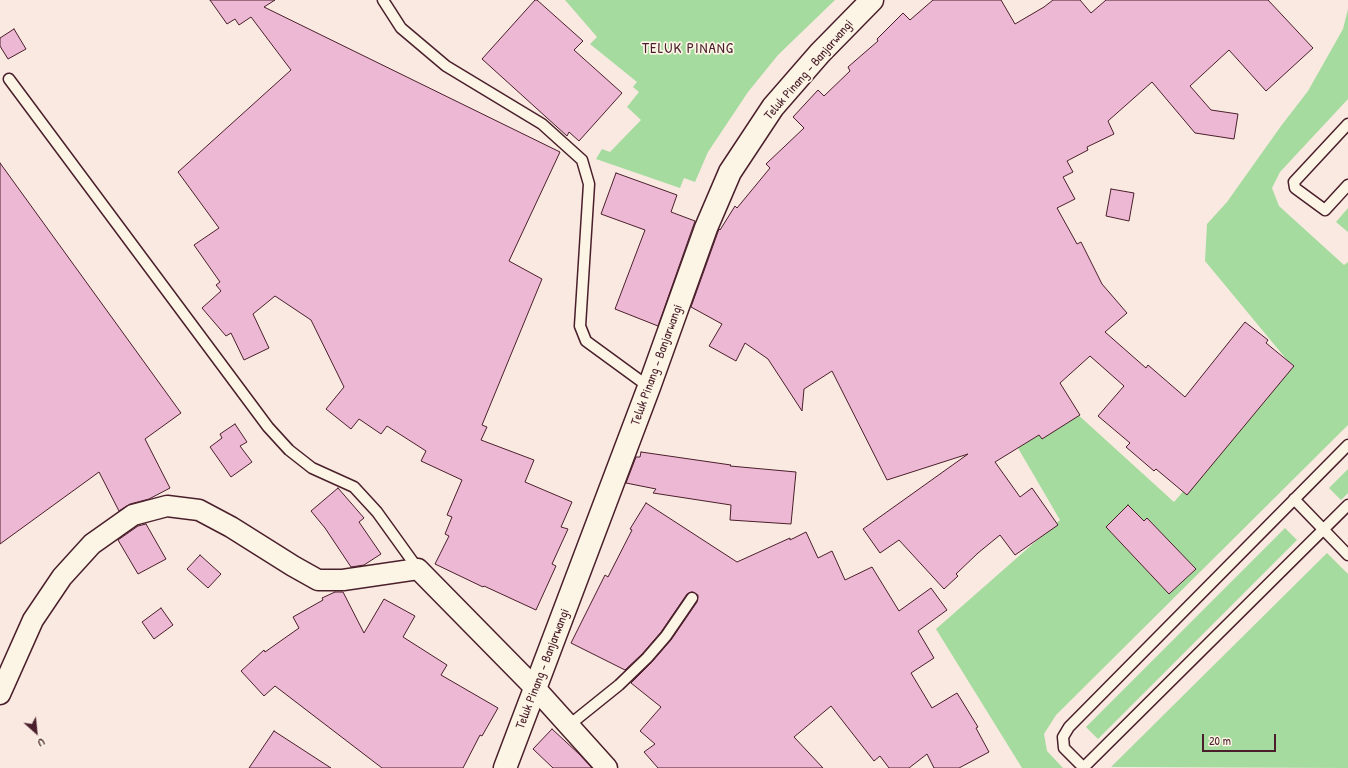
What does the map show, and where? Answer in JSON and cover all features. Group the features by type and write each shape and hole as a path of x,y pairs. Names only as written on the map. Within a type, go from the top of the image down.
{"main road":[{"name":"Teluk Pinang - Banjarwangi","path":"505,768 650,387 706,228 730,172 773,108 820,53 872,0"}],"street":[{"path":"0,694 33,620 62,576 92,544 133,515 167,506 199,510 231,527 318,580 343,580 418,569 535,688 607,768"}],"lane":[{"path":"383,0 401,28 446,66 542,124 582,160 590,184 580,326 586,340 650,387"},
{"path":"9,79 268,427 289,450 312,468 354,487 377,512 418,569"},
{"path":"1348,124 1294,182 1295,188 1325,210 1348,185"},
{"path":"1348,445 1069,728 1063,737 1064,748 1084,768 1348,505"},
{"path":"1294,499 1348,555"},
{"path":"568,726 619,685 647,658 666,636 692,598"}],"green space":[{"path":"565,0 835,0 778,55 748,92 708,152 695,182 684,178 680,188 596,159 602,149 610,152 641,120 627,107 639,92 633,87 637,82 590,44 597,37"},
{"path":"1348,9 1348,99 1280,172 1272,188 1279,206 1344,265 1348,262 1348,425 1056,715 1044,734 1047,751 1063,768 1022,768 936,629 1060,520 1018,448 1075,412 1174,502 1292,366 1205,261 1207,224 1227,202 1308,91 1343,29"},
{"path":"1348,208 1348,232 1336,222"},
{"path":"1348,469 1348,493 1341,500 1329,488"},
{"path":"1285,528 1297,540 1098,739 1086,727"},
{"path":"1327,553 1348,574 1348,768 1111,767"}],"building":[{"path":"210,0 275,0 264,7 560,152 509,261 542,279 482,425 487,427 481,440 534,460 525,482 572,502 561,527 568,529 552,564 556,566 536,610 435,564 449,536 445,534 452,517 447,515 462,480 421,461 426,451 387,426 381,434 359,419 351,429 326,409 344,387 311,320 275,296 253,314 269,348 244,360 231,333 226,336 202,308 221,291 216,285 220,282 194,245 219,228 178,172 291,70 251,17 239,25 235,19 227,24"},
{"path":"535,0 537,0 583,41 574,50 622,93 579,141 569,132 567,136 482,59"},
{"path":"933,0 1001,0 1015,24 1053,0 1080,0 1091,13 1106,0 1268,0 1313,48 1266,91 1229,50 1190,86 1211,110 1238,114 1234,139 1195,133 1152,82 1108,121 1114,134 1087,147 1088,150 1067,161 1073,172 1063,177 1075,199 1057,208 1077,244 1081,242 1102,284 1127,313 1105,332 1146,368 1148,365 1185,397 1245,322 1268,340 1266,343 1294,366 1187,495 1156,469 1154,471 1126,447 1130,443 1098,416 1124,386 1090,356 1060,383 1080,415 1042,439 1039,435 995,462 1020,497 1032,488 1058,525 1015,555 1000,535 956,574 958,576 944,589 899,540 880,553 863,529 968,454 887,480 832,371 804,389 802,411 768,359 745,343 736,361 709,346 722,324 691,307 719,229 720,230 735,206 737,208 770,168 766,164 804,128 793,117 818,90 824,96 850,71 848,67 878,41 877,39 903,13 910,20"},
{"path":"14,29 26,49 8,59 0,46 0,38"},
{"path":"0,163 181,413 145,439 170,488 149,499 130,504 119,511 99,472 0,544"},
{"path":"616,173 677,195 671,212 695,221 658,326 615,309 645,230 601,214"},
{"path":"1111,189 1134,193 1129,221 1106,216"},
{"path":"235,424 247,442 240,446 252,462 231,477 210,447 222,438 220,434"},
{"path":"641,452 731,465 730,466 796,472 791,524 730,520 731,505 653,493 656,489 626,483 636,457 640,457"},
{"path":"338,488 364,518 359,522 381,554 364,565 351,567 325,528 311,511"},
{"path":"646,503 737,562 806,532 818,558 832,551 845,580 872,567 899,611 931,588 947,610 918,631 934,658 911,673 932,708 957,693 978,727 976,728 989,752 959,768 934,768 927,754 909,768 889,768 880,756 874,761 831,706 794,737 823,768 658,768 644,752 655,744 640,731 661,707 631,683 671,640 697,602 698,595 692,592 687,594 661,632 642,654 625,670 571,643 605,575 608,577 632,530 630,529"},
{"path":"1128,505 1144,521 1147,518 1196,569 1169,594 1106,527"},
{"path":"146,524 166,559 138,574 118,540 138,526"},
{"path":"200,555 221,574 208,588 187,569"},
{"path":"335,592 343,592 364,633 384,599 415,616 403,637 447,665 441,675 498,708 482,736 480,735 463,768 382,768 275,686 264,696 241,671 264,650 265,652 299,628 293,617 323,600 322,598"},
{"path":"161,608 173,625 154,639 142,622"},
{"path":"552,729 592,768 553,768 533,749"},
{"path":"274,731 331,768 249,768"}],"district":[{"name":"TELUK PINANG","path":"688,49"}]}
